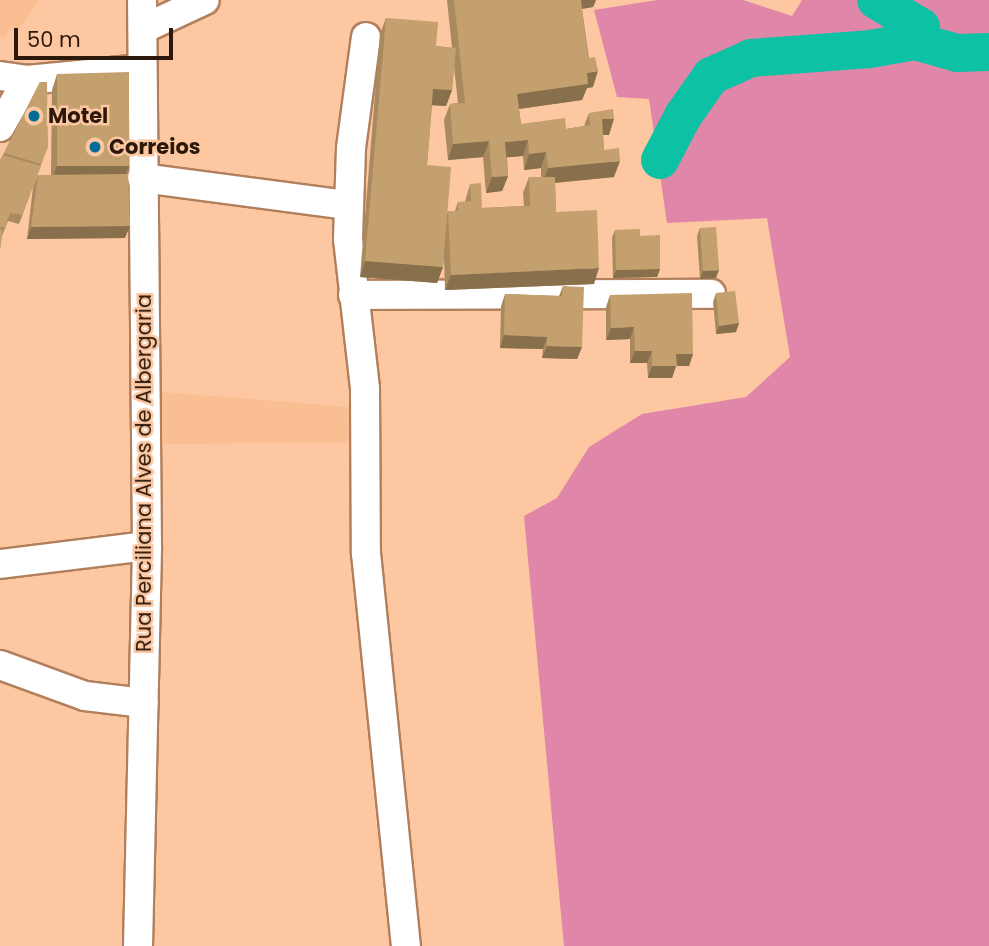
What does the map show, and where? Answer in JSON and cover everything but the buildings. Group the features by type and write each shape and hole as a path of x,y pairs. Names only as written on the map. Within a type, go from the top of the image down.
{"street":[{"name":"Rua Perciliana Alves de Albergaria","path":"138,946 147,546 142,0"},
{"path":"143,29 205,0"},
{"path":"366,37 347,205 353,295 365,389 366,553 406,946"},
{"path":"0,127 13,78 141,69"},
{"path":"142,178 347,205"},
{"path":"353,295 711,294"},
{"path":"0,564 147,546"},
{"path":"0,665 85,696 144,703"}],"shaded area":[{"path":"0,0 39,1 17,31 11,27 3,38 0,36"},
{"path":"657,0 743,0 792,16 802,0 989,0 989,946 564,946 524,516 557,498 589,447 642,414 746,397 790,357 767,218 667,223 649,99 617,97 594,10"},
{"path":"161,392 350,407 348,442 161,444"}],"waterway":[{"path":"876,0 921,27 915,41"},
{"path":"660,160 683,116 711,76 751,58 870,49 915,41 957,53 989,52"}],"place":[{"name":"Motel","path":"34,116"},
{"name":"Correios","path":"95,147"}]}
